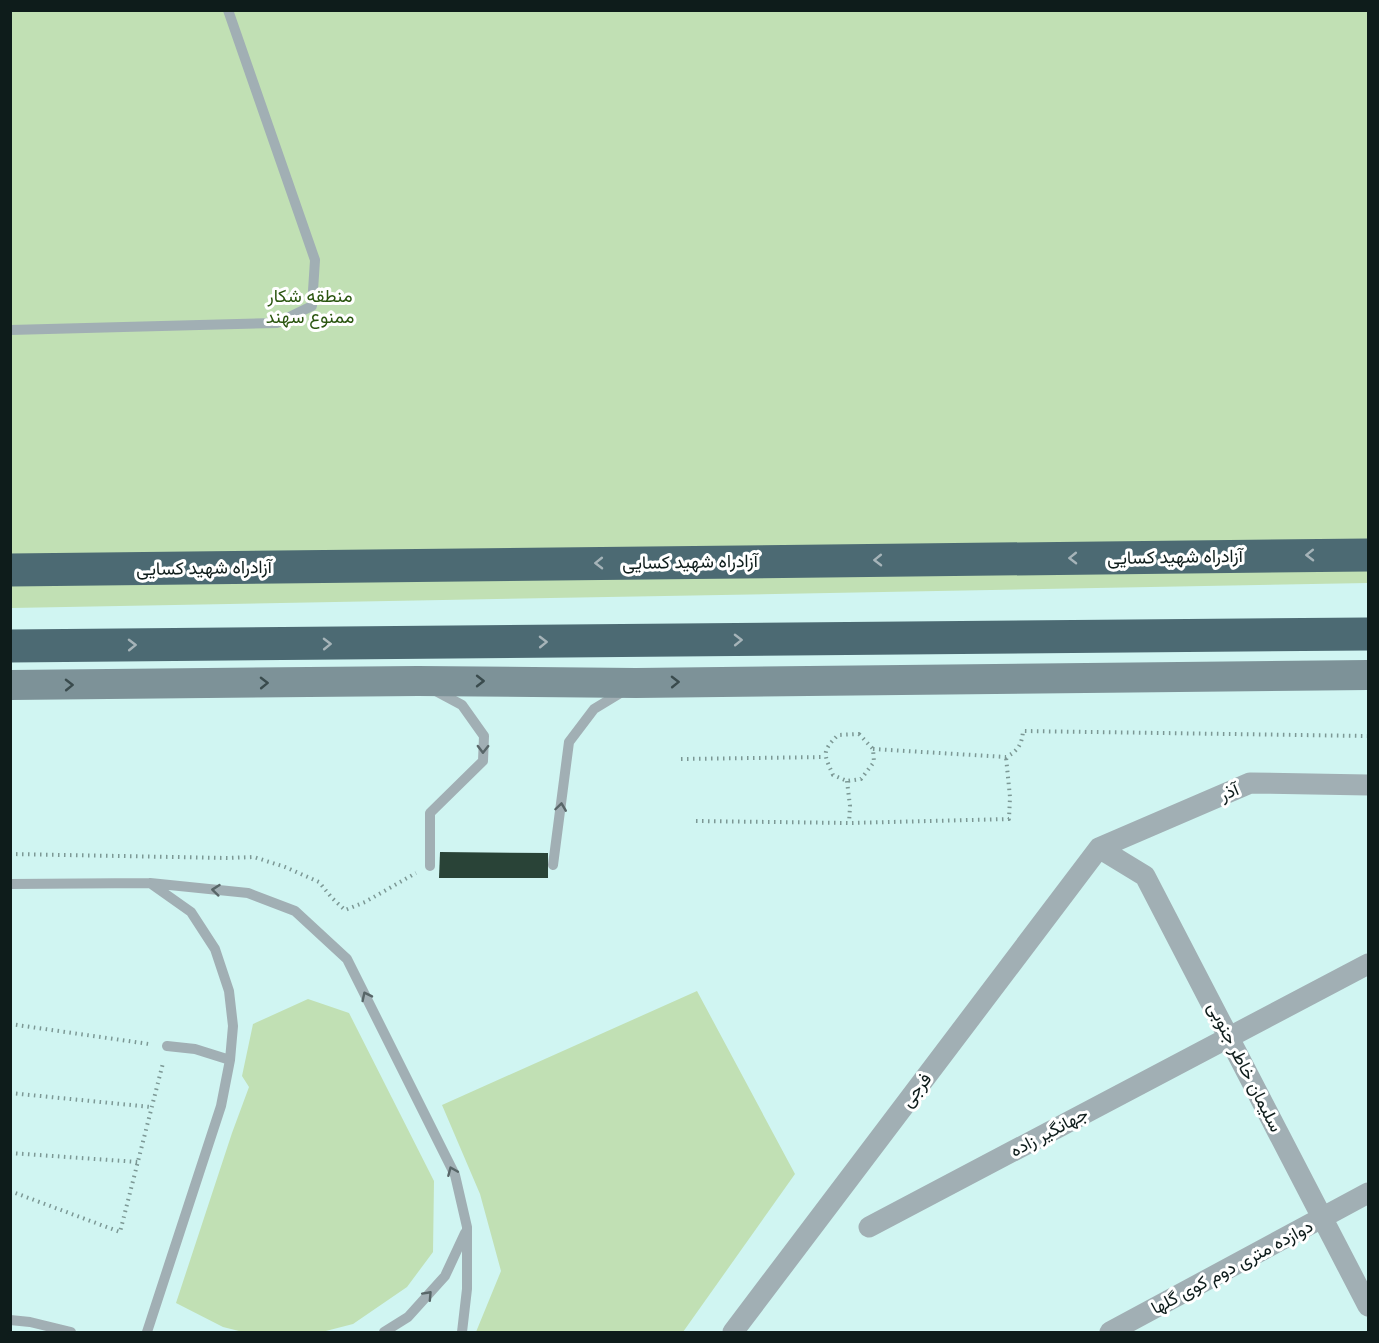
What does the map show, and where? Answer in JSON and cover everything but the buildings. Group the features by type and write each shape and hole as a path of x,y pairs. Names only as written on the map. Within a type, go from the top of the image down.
{"highway":[{"name":"آزادراه شهید کسایی","path":"10,570 1368,555"},
{"path":"10,646 1368,634"}],"street":[{"path":"10,685 1368,675"},
{"name":"آذر","path":"1099,848 1250,783 1368,785"},
{"name":"سلیمان خاطر جنوبی","path":"1099,848 1145,876 1368,1306"},
{"name":"فرجی","path":"733,1332 1099,848"},
{"name":"جهانگیر زاده","path":"869,1227 1368,964"},
{"name":"دوازده متری دوم کوی گلها","path":"1110,1332 1368,1193"}],"lane":[{"path":"10,330 277,323 312,306 315,260 228,10"},
{"path":"418,681 462,705 484,736 483,761 430,813 430,866"},
{"path":"553,865 569,742 594,709 636,682"},
{"path":"147,1332 221,1106 230,1060 233,1026 229,992 215,949 191,912 150,883"},
{"path":"10,884 150,883 248,893 295,911 347,959 455,1175 467,1227 467,1289 462,1332"},
{"path":"167,1046 195,1049 230,1060"},
{"path":"384,1332 408,1317 445,1276 467,1227"},
{"path":"10,1320 30,1322 71,1332"}],"path":[{"path":"873,749 1006,757 1014,753 1022,743 1023,731 1368,736"},
{"path":"859,734 873,749 874,762 861,779 847,782 833,775 825,757 827,745 838,735 859,734"},
{"path":"681,759 825,757"},
{"path":"696,820 849,823 1009,819 1010,797 1006,757"},
{"path":"847,782 850,806 849,823"},
{"path":"10,854 228,858 254,856 319,882 345,910 365,902 430,866"},
{"path":"10,1024 167,1046 120,1232 10,1191"},
{"path":"10,1093 152,1107"},
{"path":"10,1153 138,1162"}],"green space":[{"name":"منطقه شکار ممنوع سهند","path":"10,11 1368,11 1368,583 11,608"},
{"path":"697,991 795,1174 683,1332 476,1332 501,1271 480,1194 442,1105"},
{"path":"308,999 349,1013 434,1181 433,1252 407,1287 353,1324 322,1332 243,1332 223,1327 176,1303 249,1087 242,1076 253,1024"}]}
